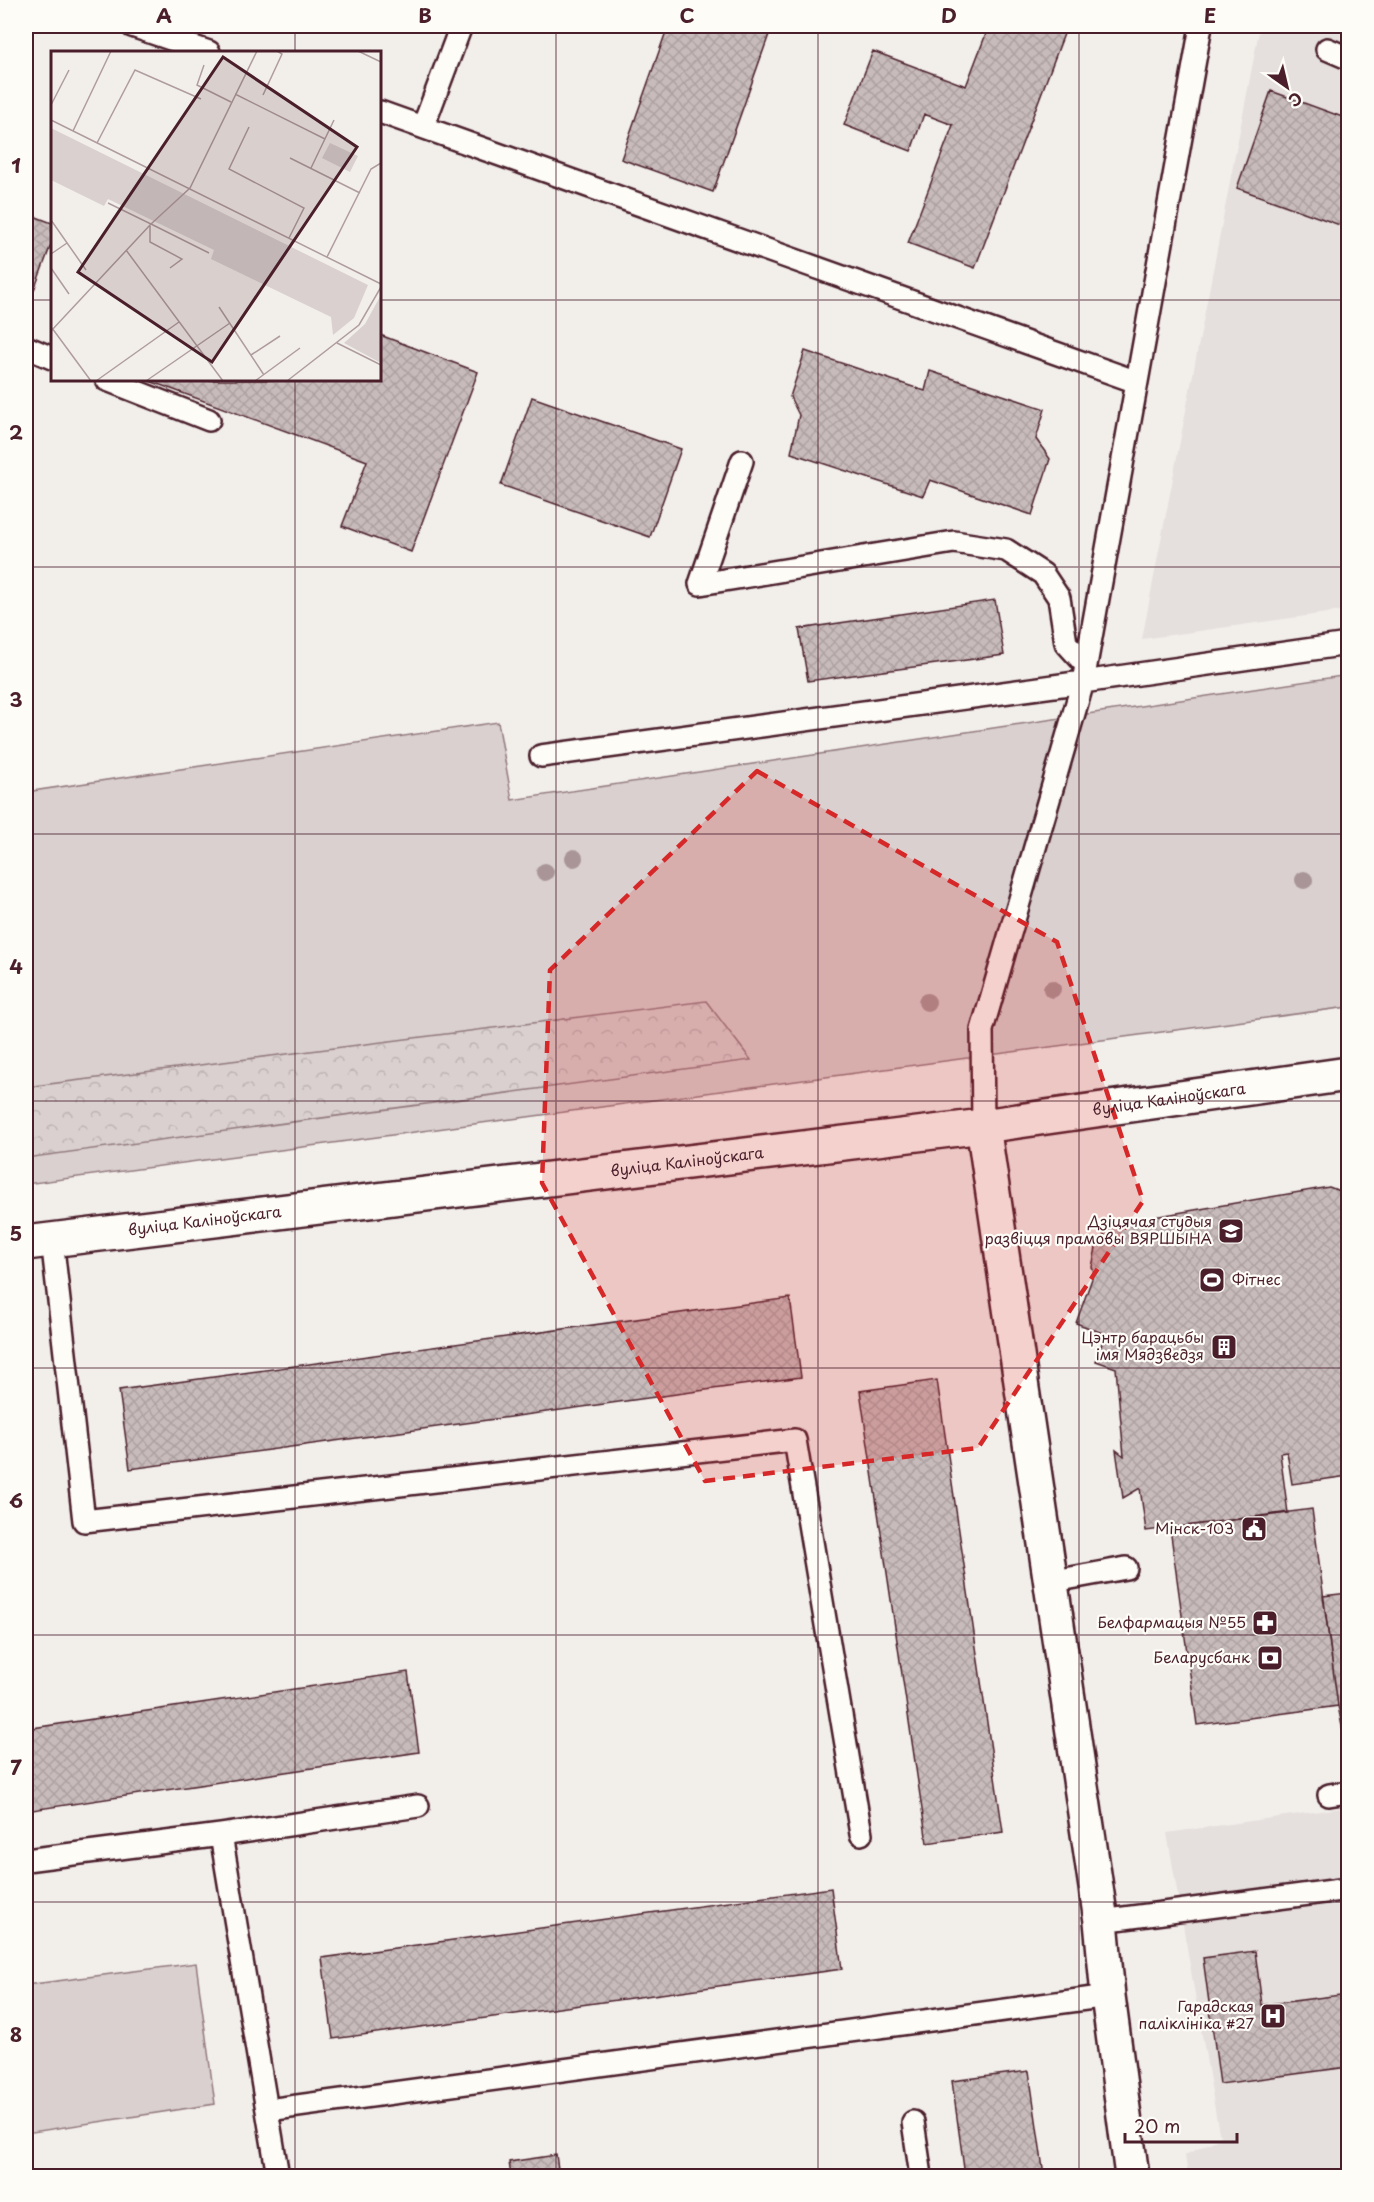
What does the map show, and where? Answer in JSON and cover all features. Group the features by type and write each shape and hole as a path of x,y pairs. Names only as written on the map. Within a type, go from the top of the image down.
{"main road":[{"name":"вуліца Каліноўскага","path":"39,1241 983,1126 1348,1074"},
{"path":"983,1126 1101,1921 1108,1996 1132,2176"}],"lane":[{"path":"132,26 182,40 207,51"},
{"path":"423,127 461,26"},
{"path":"983,1126 982,1030 1084,673 1201,26"},
{"path":"1327,49 1348,58"},
{"path":"381,112 1137,382"},
{"path":"26,347 51,358"},
{"path":"110,381 209,420"},
{"path":"742,461 700,584 954,542 1006,550 1043,574 1059,598 1066,643 1084,673"},
{"path":"541,756 1084,673 1348,644"},
{"path":"39,1241 84,1521 795,1440 861,1834"},
{"path":"1049,1582 1126,1568"},
{"path":"26,1860 221,1836 418,1806"},
{"path":"221,1836 278,2176"},
{"path":"1101,1921 1348,1889"},
{"path":"268,2110 1108,1996"},
{"path":"913,2122 921,2176"}],"highlighted area":[{"path":"757,771 1057,942 1143,1201 978,1448 705,1481 542,1183 550,970"}],"shaded area":[{"path":"1260,26 1348,26 1348,610 1142,639"},
{"name":"Гарадская паліклініка #27","path":"1348,1807 1348,2176 1188,2176 1185,2155 1220,2138 1167,1833"}],"green space":[{"path":"1348,675 1348,1007 26,1184 26,792 498,722 512,800"},
{"path":"706,1001 751,1060 26,1158 26,1087"},
{"path":"196,1963 215,2104 26,2133 26,1985"}],"building":[{"path":"668,26 772,26 713,192 621,159"},
{"path":"989,26 1067,26 975,268 908,243 953,125 924,114 911,151 844,125 873,51 966,86"},
{"path":"1271,91 1348,119 1348,228 1237,188"},
{"path":"26,213 51,223 51,245 31,298 26,295"},
{"path":"381,335 478,372 411,552 342,526 367,461 150,381 381,381"},
{"path":"805,351 925,391 930,371 1045,409 1036,439 1050,459 1032,515 930,480 923,496 791,453 799,415 790,397"},
{"path":"532,397 681,449 650,537 501,485"},
{"path":"995,600 1004,655 808,681 799,629"},
{"name":"Цэнтр барацьбы імя Мядзведзя","path":"1329,1187 1348,1194 1348,1232 1345,1241 1348,1265 1348,1476 1292,1484 1287,1452 1280,1453 1288,1513 1146,1531 1140,1488 1123,1498 1116,1450 1124,1456 1116,1368 1096,1361 1105,1334 1076,1323 1094,1273 1092,1267 1097,1243 1113,1224"},
{"path":"790,1298 801,1377 130,1469 119,1390"},
{"path":"937,1380 1003,1832 927,1843 860,1391"},
{"path":"1312,1509 1338,1706 1197,1725 1170,1528"},
{"path":"1348,1593 1347,1752 1338,1706 1323,1596"},
{"path":"408,1672 419,1752 26,1811 26,1729"},
{"path":"831,1888 842,1969 333,2039 322,1958"},
{"name":"Гарадская паліклініка #27","path":"1255,1951 1262,2005 1348,1994 1348,2067 1220,2084 1203,1958"},
{"path":"1029,2071 1044,2176 965,2176 952,2081"},
{"path":"556,2155 559,2176 511,2176 509,2162"}],"place":[{"name":"Дзіцячая студыя развіцця прамовы ВЯРШЫНА","path":"1231,1231"},
{"name":"Фітнес","path":"1212,1280"},
{"name":"Цэнтр барацьбы імя Мядзведзя","path":"1224,1347"},
{"name":"Мінск-103","path":"1254,1529"},
{"name":"Белфармацыя №55","path":"1265,1623"},
{"name":"Беларусбанк","path":"1270,1658"},
{"name":"Гарадская паліклініка #27","path":"1273,2016"}]}
